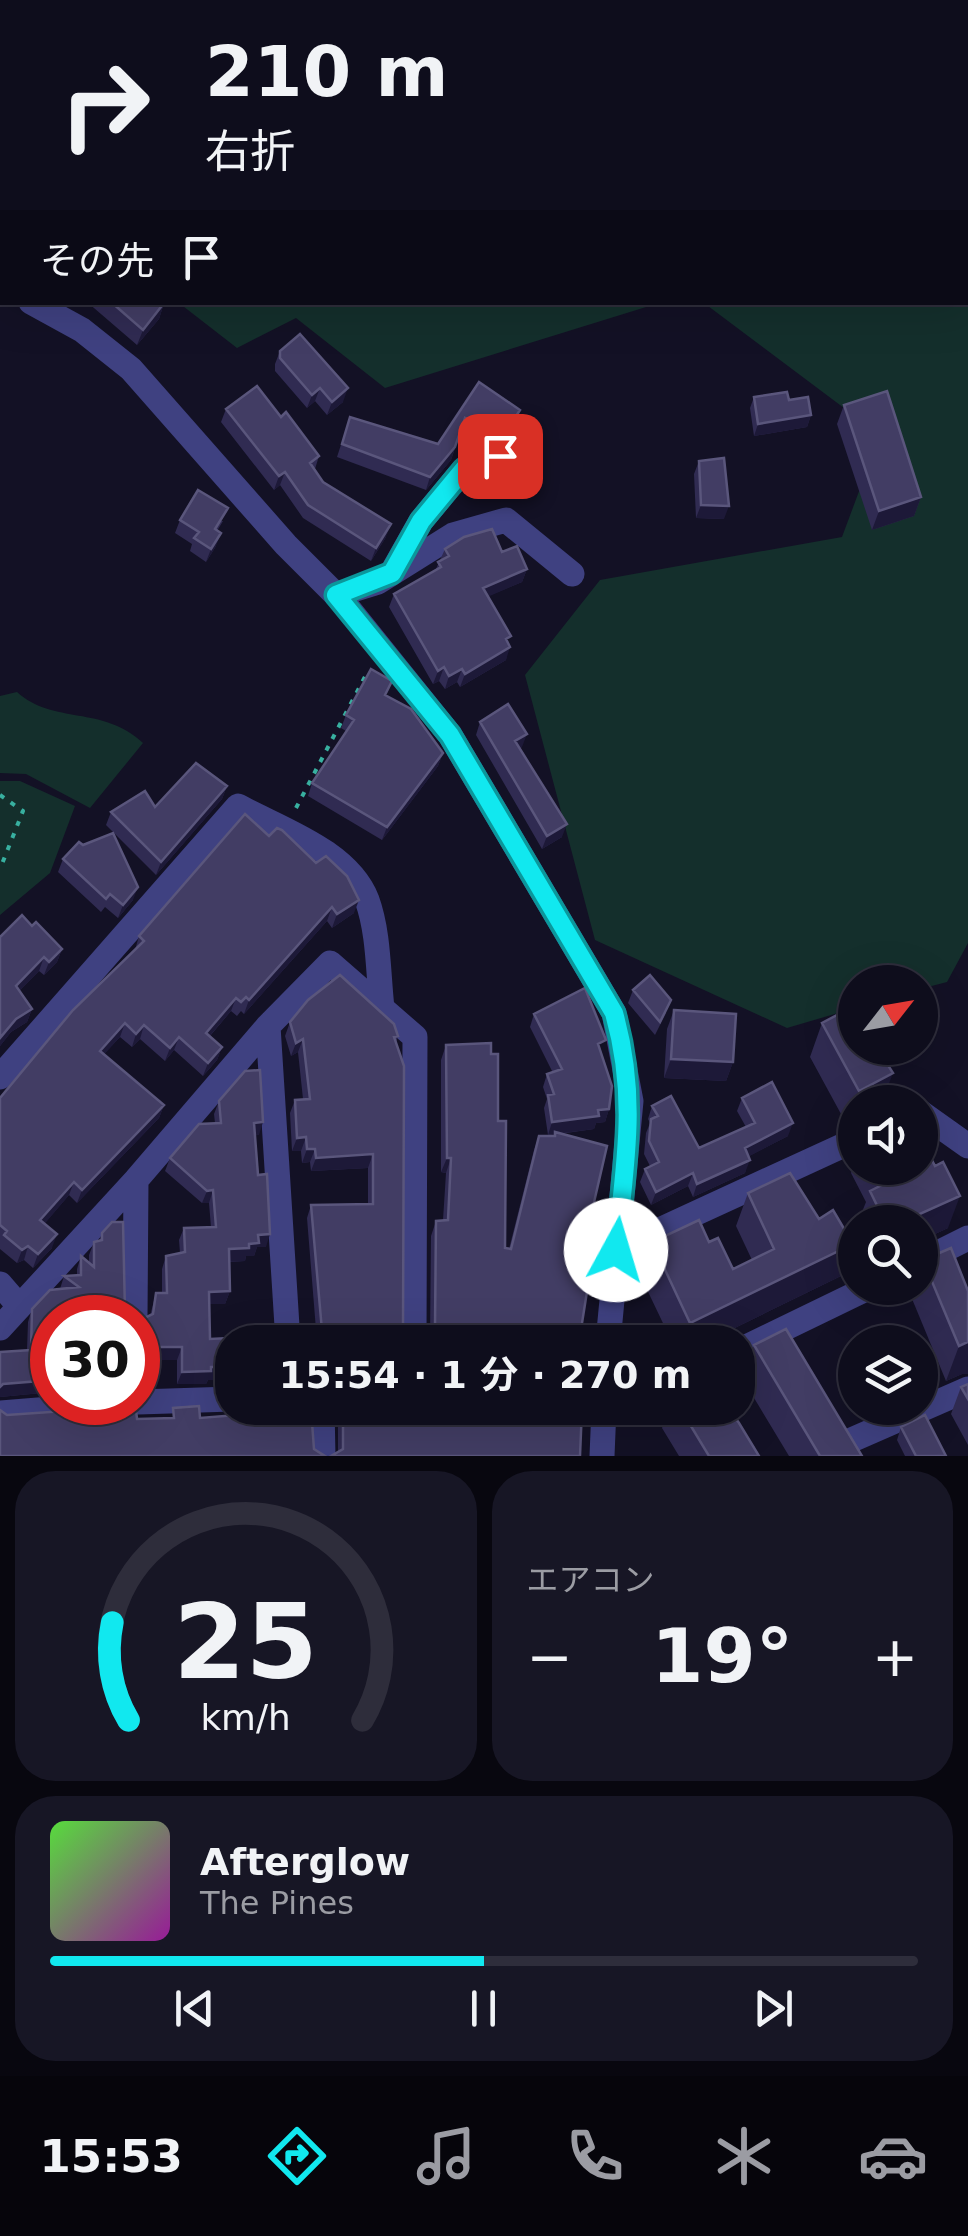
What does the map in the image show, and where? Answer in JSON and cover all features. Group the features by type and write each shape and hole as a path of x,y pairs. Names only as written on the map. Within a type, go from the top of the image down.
{"street":[{"path":"36,305 82,330 130,369 286,545 336,595 450,735 614,1013 626,1054 631,1101 609,1325"},
{"path":"392,573 421,521 464,469 500,456"},
{"path":"336,595 392,573 453,535 506,520 572,574"},
{"path":"0,1076 238,806 334,858 353,876 370,914 382,1008"},
{"path":"0,1328 136,1180 268,1026 330,963 416,1037 414,1325"},
{"path":"268,1026 287,1325"},
{"path":"938,1125 968,1146"},
{"path":"616,1250 838,1148"},
{"path":"135,1295 136,1180"},
{"path":"938,1253 968,1238"},
{"path":"0,1284 19,1306"},
{"path":"755,1346 785,1339 840,1305"},
{"path":"847,1442 968,1389"},
{"path":"160,1402 215,1400"},
{"path":"0,1413 30,1411"},
{"path":"322,1425 323,1456"},
{"path":"602,1456 606,1425"}],"path":[{"path":"296,808 370,667"},
{"path":"0,796 22,811 0,869"}],"green space":[{"path":"182,305 653,305 385,388 296,318 237,348"},
{"path":"707,305 968,305 968,943 947,982 938,984 938,965 838,965 838,1013 787,1028 595,940 525,675 600,580 842,537 880,435"},
{"path":"17,692 46,709 112,724 143,743 90,808 26,774 0,773 0,696"},
{"path":"0,781 20,781 75,806 50,873 0,915"}],"building":[{"path":"114,305 162,305 143,330"},
{"path":"300,334 348,388 332,402 320,388 312,395 280,358 280,351"},
{"path":"479,382 520,410 509,427 495,418 486,432 465,418 455,447 430,477 342,444 350,417 438,444"},
{"path":"257,386 281,417 286,412 319,456 310,463 323,482 391,524 376,548 308,505 285,472 279,476 226,409"},
{"path":"887,391 921,497 879,511 844,405"},
{"path":"787,392 789,400 808,397 811,415 758,424 754,397"},
{"path":"724,458 729,506 701,505 699,461"},
{"path":"198,490 228,508 215,529 221,533 211,549 194,538 199,532 180,520"},
{"path":"492,529 502,552 517,546 527,569 483,588 511,636 506,639 510,647 465,674 462,669 449,676 444,667 438,671 394,594 441,567 438,562 449,556 445,549 464,537"},
{"path":"371,669 392,681 385,695 411,709 443,753 387,827 312,783 354,720 346,715"},
{"path":"508,704 527,734 515,741 567,824 547,836 480,722"},
{"path":"196,763 227,786 161,862 111,812 145,791 155,807"},
{"path":"245,814 269,836 277,828 282,830 316,863 326,856 347,876 359,900 337,914 332,907 249,1000 246,997 241,1002 236,998 206,1033 222,1047 208,1063 179,1037 170,1048 144,1025 136,1034 125,1023 100,1051 164,1105 82,1190 74,1182 40,1220 57,1234 38,1254 28,1246 22,1250 4,1235 7,1231 0,1225 0,1098 73,1010 144,941 139,936"},
{"path":"113,833 138,887 123,905 110,894 106,899 63,859 79,842 83,845"},
{"path":"22,915 32,926 36,922 62,949 49,962 44,957 16,986 32,1009 16,1019 0,1038 0,937"},
{"path":"340,975 394,1024 398,1036 394,1037 404,1066 403,1325 322,1325 311,1205 373,1204 373,1154 316,1158 315,1149 307,1149 306,1137 297,1138 295,1100 310,1099 303,1039 296,1043 290,1022 308,1000"},
{"path":"650,975 671,1000 660,1022 633,990"},
{"path":"585,988 606,1040 598,1044 612,1086 609,1109 598,1110 599,1116 552,1122 548,1095 554,1094 547,1074 562,1069 534,1014"},
{"path":"674,1010 736,1014 733,1062 671,1059"},
{"path":"838,1014 838,1052 822,1023"},
{"path":"491,1043 491,1054 498,1054 498,1121 506,1121 505,1248 511,1249 539,1136 555,1136 555,1132 607,1146 577,1276 589,1279 582,1325 435,1325 436,1221 448,1220 451,1158 447,1158 446,1045"},
{"path":"845,1065 888,1065 893,1073 870,1085 856,1085"},
{"path":"260,1070 263,1122 254,1123 258,1175 267,1174 270,1234 258,1235 259,1243 249,1244 249,1248 229,1249 230,1291 209,1292 215,1367 211,1371 182,1372 182,1347 160,1347 160,1295 156,1293 167,1293 166,1256 185,1252 184,1228 216,1227 213,1190 207,1191 170,1158 199,1124 221,1123 219,1101 245,1071"},
{"path":"772,1082 793,1123 745,1148 750,1160 697,1184 693,1173 656,1192 645,1169 659,1162 649,1141 651,1119 658,1116 652,1106 671,1096 699,1148 755,1123 742,1098"},
{"path":"943,1162 960,1196 938,1206 877,1205 870,1191 882,1185 938,1185 938,1164"},
{"path":"790,1173 819,1219 833,1210 838,1218 838,1251 690,1323 652,1242 699,1220 709,1242 718,1238 733,1269 774,1249 748,1193"},
{"path":"112,1222 123,1222 125,1295 45,1295 50,1290 79,1287 64,1276 81,1275 81,1256 94,1267 94,1242 102,1240 102,1233"},
{"path":"951,1248 968,1291 968,1342 959,1346 938,1296 938,1254"},
{"path":"786,1329 838,1416 838,1425 843,1425 862,1456 820,1456 755,1344"},
{"path":"30,1350 30,1382 0,1387 0,1352"},
{"path":"199,1406 200,1418 215,1417 215,1425 312,1425 314,1449 325,1456 0,1456 0,1410 7,1415 30,1413 30,1425 160,1425 160,1418 174,1418 173,1408"},
{"path":"343,1425 581,1425 580,1456 331,1456 343,1449"},
{"path":"690,1425 740,1425 759,1456 709,1456"},
{"path":"930,1425 946,1456 916,1456 901,1427"}],"route":[{"path":"500,456 464,469 421,521 392,573 378,582 336,595 450,735 614,1013 626,1054 631,1101 616,1250"}]}
